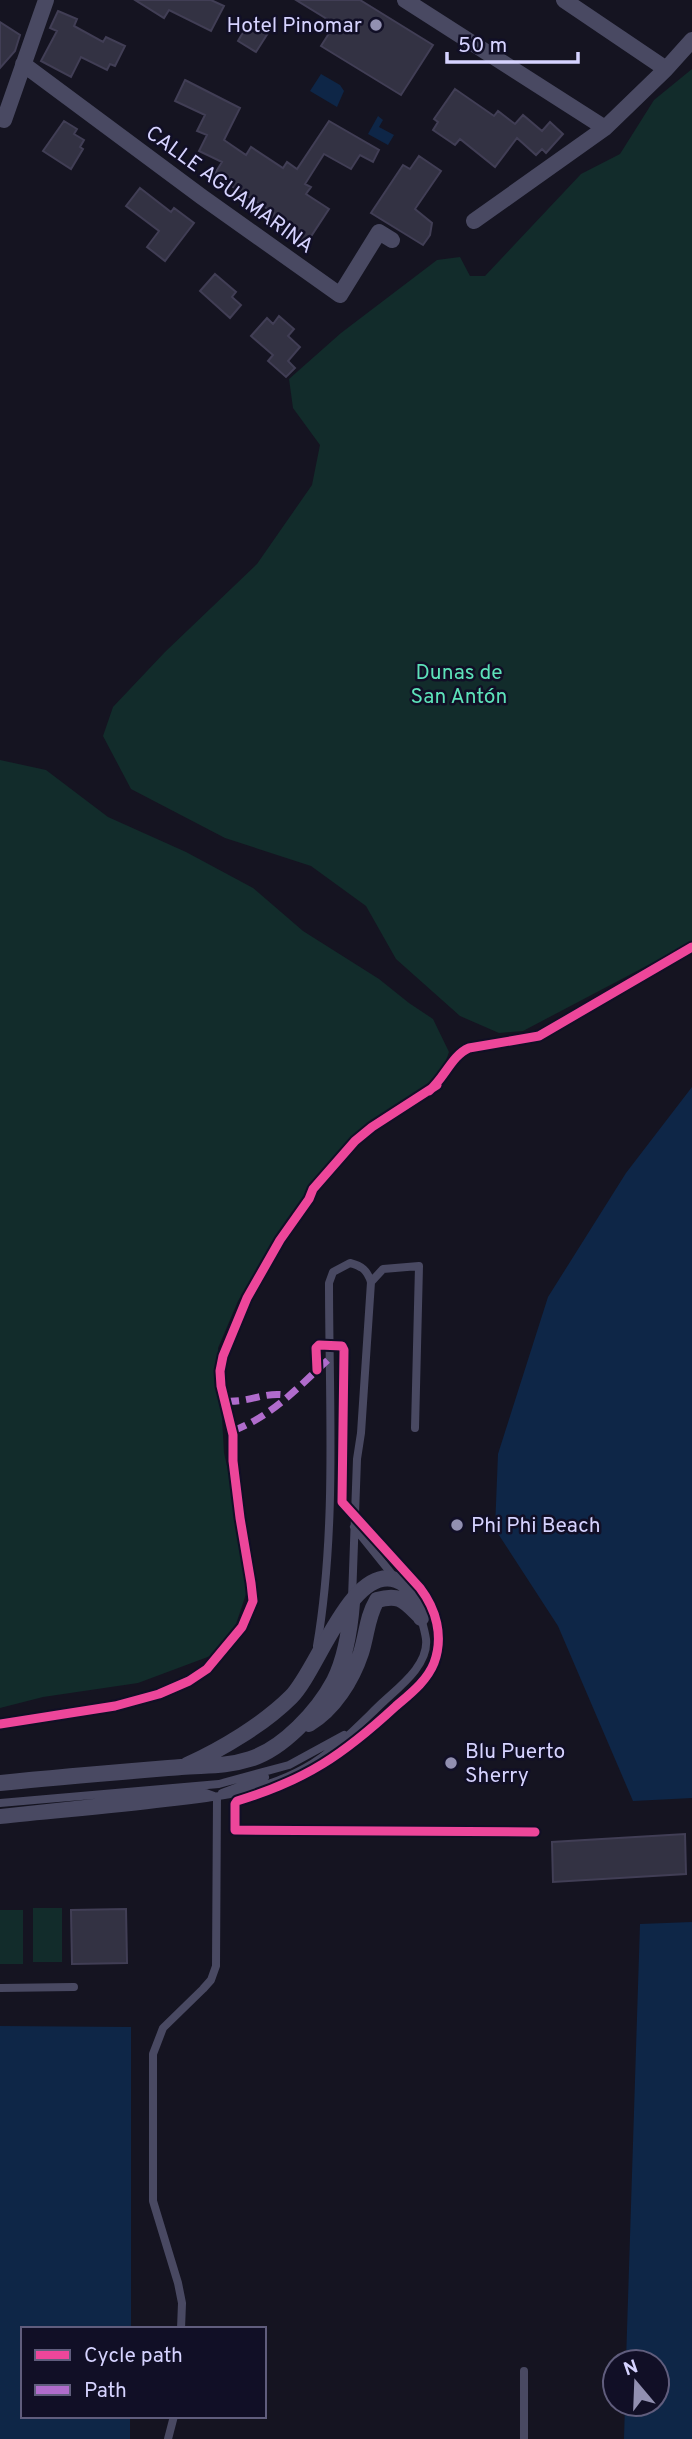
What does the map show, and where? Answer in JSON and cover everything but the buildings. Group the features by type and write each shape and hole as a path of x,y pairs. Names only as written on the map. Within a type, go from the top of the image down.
{"street":[{"path":"4,120 46,0"},
{"path":"405,0 605,128"},
{"path":"564,0 666,69"},
{"path":"474,221 605,128 692,40"},
{"name":"CALLE AGUAMARINA","path":"23,64 340,295 379,232 392,240"},
{"path":"185,1767 214,1753 292,1697 314,1666 333,1627 367,1584 387,1577 404,1583 415,1595 421,1618"},
{"path":"0,1783 94,1773 209,1768 251,1759 272,1749 313,1722 347,1686 361,1653 369,1613 377,1600 392,1595 405,1601 421,1618"},
{"path":"292,1734 334,1681 348,1634 352,1603"}],"lane":[{"path":"314,1666 322,1615 329,1512 329,1283 334,1272 350,1263 360,1265 368,1273 371,1282 357,1459 352,1603"},
{"path":"371,1282 383,1269 419,1266 415,1428"},
{"path":"354,1527 397,1580"},
{"path":"0,1820 217,1797 261,1787 304,1769 334,1749 356,1729 419,1664 427,1641 421,1618"},
{"path":"217,1797 227,1789 289,1765 356,1729"},
{"path":"0,1803 219,1784 289,1765"},
{"path":"177,1788 187,1793"},
{"path":"0,1812 187,1793 202,1792 217,1797"},
{"path":"181,2327 182,2303 178,2283 153,2201 153,2054 163,2028 211,1980 216,1966 217,1797"},
{"path":"0,1988 74,1987"},
{"path":"524,2371 524,2439"},
{"path":"168,2439 173,2418"}],"green space":[{"name":"Dunas de San Antón","path":"692,69 692,942 523,1031 499,1033 460,1016 396,959 366,906 311,866 225,838 131,789 103,736 113,707 165,652 257,564 312,485 320,445 293,408 289,379 341,333 437,260 460,257 470,276 485,276 581,174 620,154 654,100"},
{"path":"0,760 46,770 108,817 186,852 253,888 303,931 379,979 433,1019 449,1052 444,1066 430,1082 374,1123 313,1186 287,1222 238,1301 218,1348 224,1453 233,1492 234,1520 247,1591 236,1624 213,1655 138,1683 43,1697 0,1708"},
{"path":"33,1908 62,1908 62,1962 33,1962"},
{"path":"0,1910 23,1910 23,1964 0,1964"}],"water":[{"path":"321,74 340,85 344,91 337,107 310,91"},
{"path":"378,116 383,120 379,127 394,135 388,145 368,134"},
{"path":"692,1087 692,1798 633,1801 558,1626 495,1529 498,1454 548,1297 626,1173"},
{"path":"692,1922 692,2439 624,2439 625,2418 671,2418 671,2348 626,2348 640,1924"},
{"path":"0,2026 131,2027 131,2327 21,2327 21,2418 130,2418 130,2439 0,2439"}],"marked path":[{"path":"233,1431 273,1408 330,1358"},
{"path":"225,1401 273,1395 290,1396"}],"cycle path":[{"path":"429,1091 463,1051 539,1036 692,947"},
{"path":"0,1724 115,1706 159,1694 189,1681 207,1669 242,1627 253,1601 233,1461 233,1435 221,1386 223,1356 247,1298 313,1189 355,1141 437,1085"},
{"path":"317,1370 316,1348 319,1345 342,1346 342,1502 426,1596 437,1623 437,1653 431,1670 418,1687 341,1752 304,1775 237,1801 235,1830 535,1832"}],"place":[{"name":"Hotel Pinomar","path":"376,25"},
{"name":"Phi Phi Beach","path":"457,1525"},
{"name":"Blu Puerto Sherry","path":"451,1763"}]}
